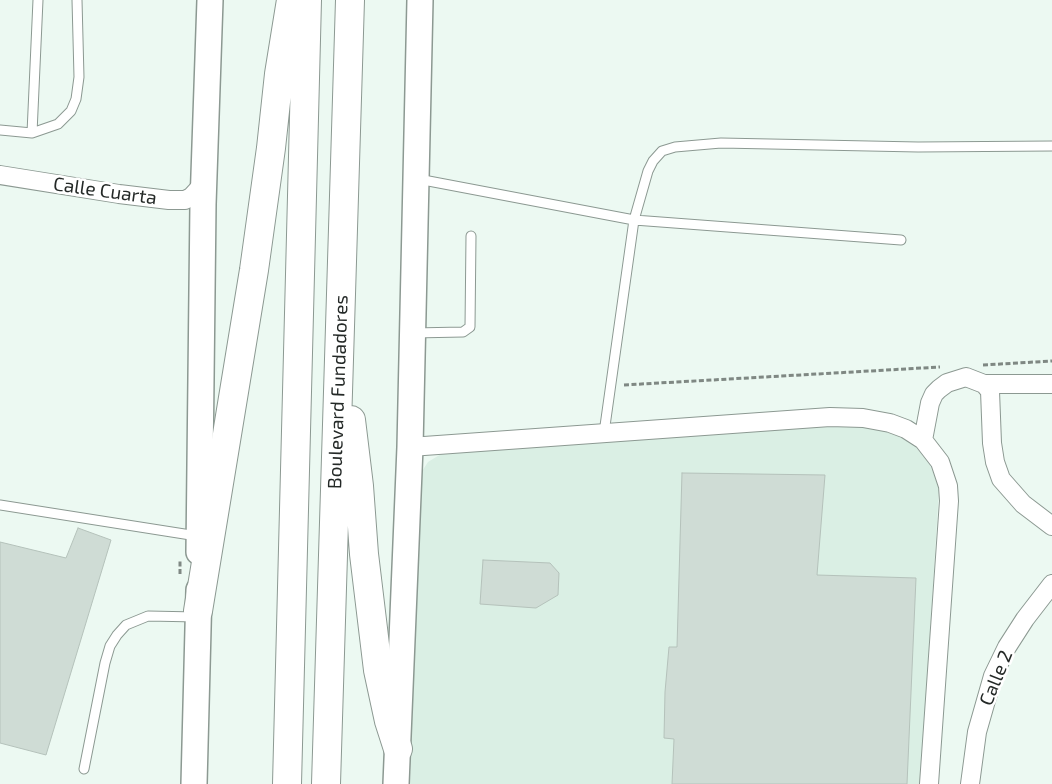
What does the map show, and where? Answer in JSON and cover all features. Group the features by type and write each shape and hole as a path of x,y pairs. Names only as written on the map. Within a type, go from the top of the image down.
{"highway":[{"path":"198,614 254,270 271,148 278,74 291,0"},
{"path":"287,784 308,0"},
{"name":"Boulevard Fundadores","path":"326,784 350,0"},
{"path":"340,323 375,653 381,692 398,749"}],"main road":[{"path":"194,784 204,183 210,0"},
{"path":"396,784 410,447 420,0"}],"street":[{"name":"Calle Cuarta","path":"0,175 169,200 185,200 204,183"},
{"path":"923,440 930,403 934,394 946,382 966,377 984,384 1052,384"},
{"path":"984,384 990,391 992,444 995,462 1001,479 1009,491 1023,504 1052,526"},
{"path":"410,447 846,417 890,423 906,429 923,440 940,462 946,481 949,501 929,784"},
{"name":"Calle 2","path":"970,784 977,732 993,676 1007,647 1025,619 1052,584"}],"lane":[{"path":"32,134 38,0"},
{"path":"0,130 32,134 58,124 71,111 76,99 79,77 77,0"},
{"path":"604,433 634,220 641,190 653,161 662,151 675,146 722,143 918,147 1052,146"},
{"path":"416,178 634,220 901,240"},
{"path":"413,333 463,332 470,327 471,236"},
{"path":"0,505 199,536"},
{"path":"84,769 105,663 110,646 117,635 126,625 148,616 198,614"}],"path":[{"path":"974,365 1052,361"},
{"path":"611,386 944,367"}],"shaded area":[{"path":"862,425 889,431 911,441 930,465 939,488 921,784 410,784 419,476 428,462 441,454 651,437"}],"building":[{"path":"682,473 825,475 817,575 916,578 907,784 672,784 674,739 664,738 665,692 669,647 677,647"},
{"path":"78,528 111,540 46,755 0,743 0,542 66,558"},
{"path":"483,560 550,563 559,573 558,595 536,608 480,604"}]}
